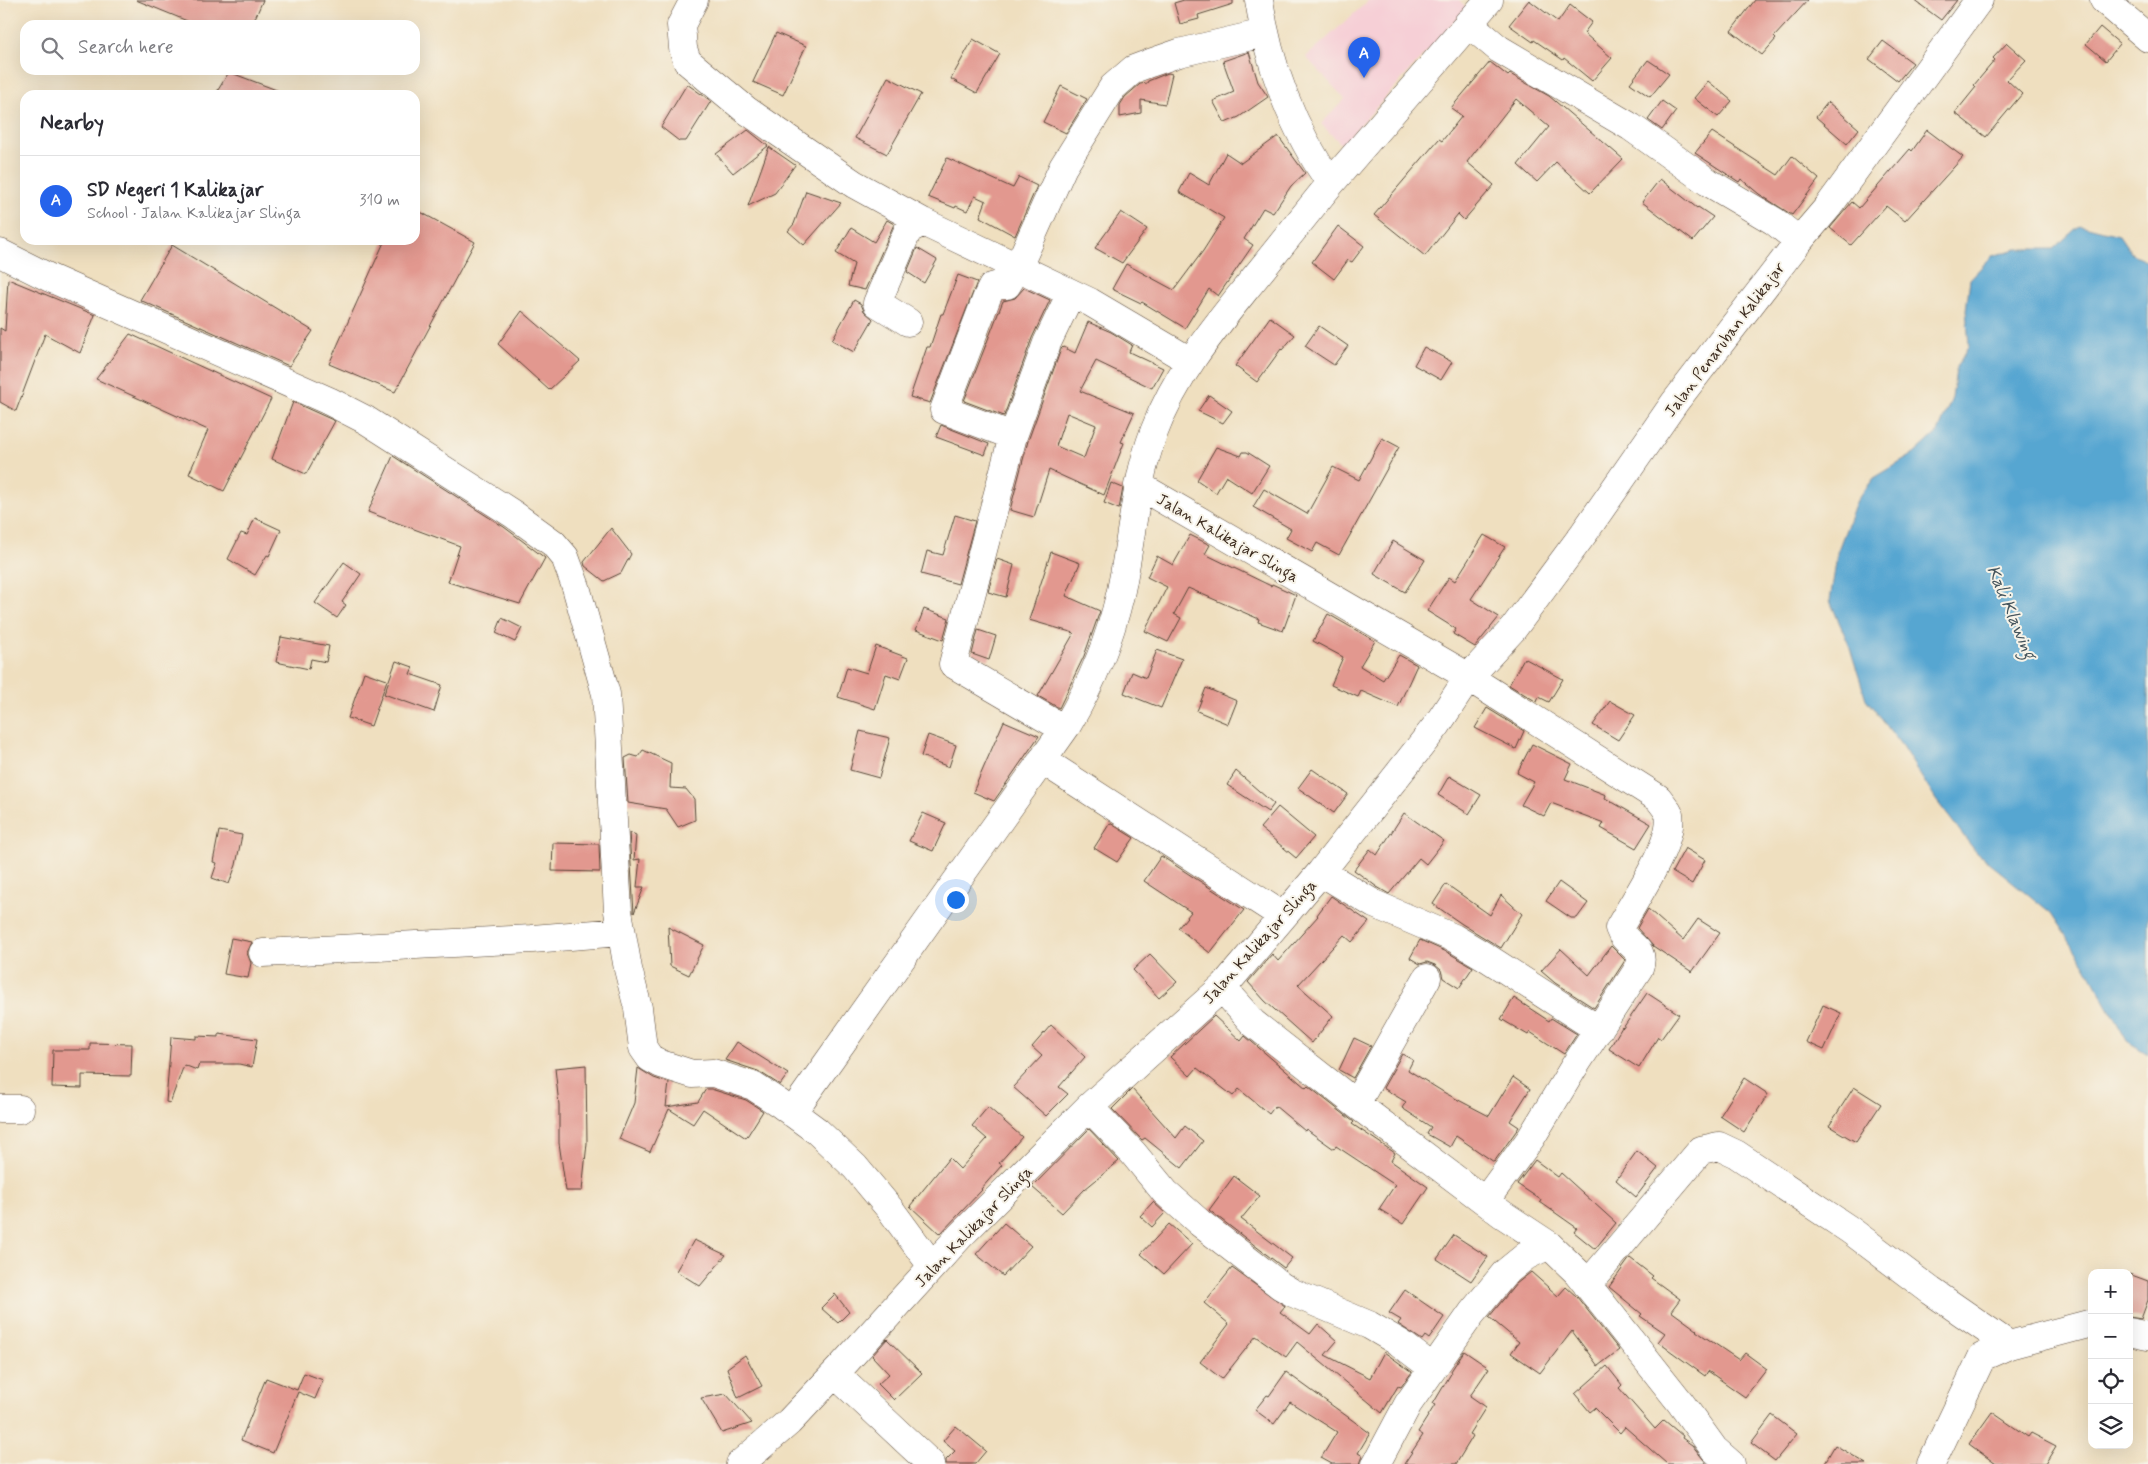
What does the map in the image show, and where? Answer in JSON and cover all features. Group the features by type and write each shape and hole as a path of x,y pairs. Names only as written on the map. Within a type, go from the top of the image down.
{"street":[{"path":"694,0 681,25 683,48 687,61 746,110 854,184 922,222 1071,293 1190,361"},
{"path":"1259,0 1264,33 1293,118 1312,157 1331,183"},
{"path":"1474,28 1489,0"},
{"path":"792,1113 1064,729 1085,695 1100,662 1113,623 1153,433 1171,392 1190,361 1208,335 1331,183 1474,28 1508,0"},
{"name":"Jalan Penaruban Kalikajar","path":"1468,678 1513,629 1584,533 1675,402 1799,241 1828,207 1979,0"},
{"path":"2104,0 2148,38"},
{"path":"1474,28 1500,49 1631,127 1708,182 1774,221 1799,241"},
{"path":"1013,436 944,410 987,297 992,287 999,284 1007,285 1018,267 1063,167 1113,87 1134,69 1179,53 1264,33"},
{"path":"908,322 877,303 908,230 922,222"},
{"path":"0,253 50,278 352,412 498,504 553,544 565,557 576,587 606,694 614,866 621,932 642,1038 650,1058 660,1064 692,1074 713,1073 753,1086 817,1131 855,1167 890,1208 932,1266"},
{"path":"1064,729 953,664 1013,436 1047,343 1071,293"},
{"name":"Jalan Kalikajar Slinga","path":"740,1464 789,1422 960,1236 1089,1107 1224,986 1321,872 1437,725 1468,678 1409,641 1142,487"},
{"path":"1468,678 1658,798 1668,812 1670,825 1665,846 1619,928 1622,936 1640,952 1642,960 1626,988 1574,1066 1531,1138 1486,1202"},
{"path":"1042,760 1283,916"},
{"path":"1321,872 1374,904 1454,938 1599,1030"},
{"path":"263,953 532,939 621,932"},
{"path":"1356,1104 1427,978"},
{"path":"1224,986 1231,998 1253,1023 1486,1202 1549,1245 1587,1285 1714,1448 1731,1464"},
{"path":"1089,1107 1165,1192 1200,1223 1281,1286 1293,1293 1369,1325 1400,1343 1433,1368"},
{"path":"1587,1285 1701,1150 1719,1146 1736,1154 1850,1230 1931,1291 2009,1345"},
{"path":"1376,1464 1408,1404 1472,1313 1505,1273 1526,1256 1549,1245"},
{"path":"1931,1464 1982,1357 2009,1345 2088,1324"},
{"path":"2133,1333 2148,1336"},
{"path":"835,1374 931,1464"}],"shaded area":[{"path":"1369,0 1459,0 1467,8 1342,145 1321,124 1345,99 1306,57"}],"water":[{"name":"Kali Klawing","path":"2080,225 2119,235 2132,254 2148,261 2148,1054 2127,1041 2085,965 2051,913 1976,852 1936,800 1902,746 1866,699 1849,645 1830,601 1838,550 1857,500 1874,478 1914,454 1938,432 1952,398 1956,369 1969,345 1966,310 1970,279 1992,256 2017,249 2053,249"}],"building":[{"path":"136,0 263,0 254,20 185,20"},
{"path":"1184,0 1233,0 1233,4 1198,15 1199,19 1180,24 1174,3"},
{"path":"1529,0 1558,22 1570,5 1592,22 1584,33 1612,58 1592,81 1564,58 1563,60 1509,25"},
{"path":"1755,0 1808,0 1774,37 1776,39 1762,55 1731,31"},
{"path":"1914,0 1957,0 1941,20"},
{"path":"2100,27 2120,44 2106,61 2086,44"},
{"path":"776,33 806,46 783,95 753,82"},
{"path":"973,39 1000,54 977,93 951,79"},
{"path":"1883,41 1913,63 1898,81 1869,59"},
{"path":"2007,43 2026,60 2007,80 2022,94 1986,137 1955,113 1976,87 1974,85 1995,60 1993,58"},
{"path":"1249,52 1258,82 1268,97 1239,117 1225,123 1213,101 1234,92 1223,61"},
{"path":"1648,60 1669,74 1650,97 1630,83"},
{"path":"1490,62 1508,76 1510,74 1549,96 1623,159 1590,193 1556,162 1537,182 1518,165 1549,127 1516,99 1467,162 1494,185 1464,220 1458,214 1425,256 1374,215 1439,139 1442,141 1462,116 1451,108"},
{"path":"1168,73 1172,74 1165,104 1141,100 1141,113 1120,117 1120,105 1125,97 1140,84 1147,83"},
{"path":"227,75 237,75 276,90 218,90"},
{"path":"888,77 921,94 887,154 855,138"},
{"path":"1708,81 1732,101 1718,117 1694,98"},
{"path":"687,84 711,101 686,141 679,141 661,127"},
{"path":"1061,86 1087,99 1066,133 1043,122"},
{"path":"1662,101 1676,111 1662,130 1648,120"},
{"path":"1828,102 1859,129 1847,144 1816,117"},
{"path":"748,130 768,146 733,173 716,154"},
{"path":"1927,130 1963,157 1905,221 1886,206 1851,245 1830,228 1852,202 1859,208 1910,149 1912,151"},
{"path":"1712,132 1778,175 1792,156 1819,179 1792,215 1759,194 1741,179 1739,182 1695,153"},
{"path":"1278,136 1305,173 1291,186 1273,213 1263,208 1244,239 1253,245 1218,296 1209,289 1185,328 1142,302 1112,289 1126,264 1174,290 1203,251 1224,218 1179,192 1189,173 1209,185 1226,153 1241,163"},
{"path":"769,147 795,165 775,193 748,206"},
{"path":"947,158 1013,188 1019,177 1037,186 1015,236 980,217 986,201 975,196 967,211 928,197"},
{"path":"1660,179 1697,208 1713,217 1693,241 1642,202"},
{"path":"806,191 841,203 804,245 788,231 794,224"},
{"path":"420,212 475,242 395,392 329,364 383,245 420,245"},
{"path":"1121,212 1147,229 1122,263 1095,248"},
{"path":"887,220 894,224 865,290 848,286 854,264 836,253 851,228 874,242"},
{"path":"1338,226 1364,246 1352,262 1348,260 1334,279 1312,262"},
{"path":"172,245 313,331 289,366 140,300"},
{"path":"917,248 937,260 924,283 907,272"},
{"path":"958,275 977,282 930,403 910,397 927,347 930,347 941,314 943,314"},
{"path":"8,279 95,315 80,353 45,334 16,411 0,402 0,328 5,331"},
{"path":"1024,288 1050,300 1032,338 1004,416 964,401 1003,301 1015,298"},
{"path":"854,300 861,304 864,311 873,319 854,352 832,340"},
{"path":"522,311 580,361 549,390 498,344"},
{"path":"1270,317 1295,335 1281,349 1257,382 1235,366"},
{"path":"1088,322 1111,332 1132,345 1129,352 1163,368 1152,388 1096,361 1080,391 1134,413 1121,442 1124,443 1104,495 1049,470 1034,517 1010,510 1028,441 1061,349 1063,347 1075,353","holes":["1067,413 1096,425 1084,458 1056,446"]},
{"path":"1319,326 1348,346 1334,365 1305,346"},
{"path":"130,334 271,399 224,491 189,474 208,430 96,379"},
{"path":"1424,347 1452,362 1441,380 1414,365"},
{"path":"1209,395 1232,411 1223,423 1198,411"},
{"path":"293,402 335,421 306,474 272,459"},
{"path":"941,425 989,444 985,455 936,437"},
{"path":"1382,438 1399,447 1339,555 1317,543 1312,552 1286,538 1291,529 1253,507 1264,489 1307,514 1333,467 1359,480"},
{"path":"1216,447 1241,456 1243,452 1247,452 1269,466 1252,493 1226,476 1216,493 1197,480"},
{"path":"393,456 504,527 545,558 520,604 448,582 460,546 368,512"},
{"path":"1111,483 1123,488 1119,509 1104,503"},
{"path":"955,515 975,521 958,584 921,574 927,551 943,555"},
{"path":"255,518 281,530 269,556 267,555 255,575 228,559 241,533 247,535"},
{"path":"611,528 631,554 621,573 604,581 585,566 584,562"},
{"path":"1190,535 1210,545 1205,554 1271,586 1272,584 1296,595 1283,631 1258,622 1259,619 1188,588 1174,614 1181,618 1168,642 1145,631 1167,587 1147,577 1157,556 1173,565"},
{"path":"1484,535 1505,547 1471,599 1499,617 1475,647 1453,634 1456,629 1427,611 1449,577 1455,581"},
{"path":"1393,541 1425,560 1405,592 1374,574"},
{"path":"1051,552 1080,563 1066,596 1100,611 1084,656 1059,708 1038,696 1074,633 1029,620"},
{"path":"997,559 1014,565 1006,597 988,592"},
{"path":"344,562 361,574 342,602 346,605 337,618 315,603"},
{"path":"924,609 949,618 943,640 916,630"},
{"path":"1328,614 1375,641 1360,666 1383,680 1399,655 1417,665 1398,707 1361,691 1358,697 1331,685 1343,657 1313,641"},
{"path":"502,618 522,628 515,642 496,633"},
{"path":"978,630 996,636 989,660 972,654"},
{"path":"281,637 329,646 326,662 311,659 309,669 276,662"},
{"path":"876,646 908,658 900,679 886,674 875,709 838,697 847,667 867,673"},
{"path":"1157,650 1182,659 1161,708 1124,693 1132,672 1146,678"},
{"path":"1524,658 1563,679 1549,702 1539,697 1537,702 1509,685"},
{"path":"396,661 413,667 410,674 442,685 434,712 384,694"},
{"path":"364,672 387,680 371,726 348,718"},
{"path":"1206,688 1237,701 1228,724 1197,711"},
{"path":"1610,701 1635,715 1618,740 1593,725"},
{"path":"1487,708 1524,731 1516,749 1475,728"},
{"path":"1004,721 1039,736 994,801 973,792"},
{"path":"860,731 890,738 879,778 850,770"},
{"path":"928,735 956,745 949,767 921,756"},
{"path":"1532,744 1572,764 1565,779 1606,795 1605,798 1651,824 1636,848 1601,828 1604,823 1551,803 1544,816 1521,805 1534,782 1517,773"},
{"path":"643,750 671,763 670,788 686,789 694,799 695,820 678,827 666,809 628,803 625,758 631,755 638,757"},
{"path":"1312,769 1348,794 1334,813 1298,788"},
{"path":"1236,771 1274,804 1268,812 1227,785"},
{"path":"1449,776 1481,795 1469,814 1438,795"},
{"path":"1278,807 1314,837 1296,858 1260,828"},
{"path":"923,813 946,823 933,851 909,841"},
{"path":"1404,813 1444,841 1426,864 1419,858 1389,894 1354,870 1370,849 1377,855"},
{"path":"1110,823 1134,838 1117,862 1094,848"},
{"path":"219,831 242,835 236,865 229,884 212,878 217,863 213,862"},
{"path":"629,832 636,835 634,860 640,859 637,887 644,887 634,913"},
{"path":"553,843 599,844 600,872 552,871"},
{"path":"1685,848 1705,860 1692,884 1672,872"},
{"path":"1161,856 1244,910 1210,953 1178,928 1191,912 1144,881"},
{"path":"1559,882 1588,903 1577,918 1571,918 1546,901"},
{"path":"1446,884 1490,915 1501,895 1522,914 1501,948 1433,904"},
{"path":"1331,896 1369,922 1352,942 1344,935 1298,985 1333,1016 1312,1043 1265,1001 1248,982 1272,954 1278,961 1318,916"},
{"path":"1648,909 1683,940 1698,919 1720,933 1692,972 1653,946 1637,928"},
{"path":"668,927 704,945 689,975 670,966"},
{"path":"231,938 252,942 247,953 251,963 248,978 224,974"},
{"path":"1420,940 1447,952 1473,967 1459,988 1443,978 1441,970 1435,965 1427,962 1420,964 1410,958"},
{"path":"1611,946 1625,960 1594,1008 1555,983 1541,971 1561,949 1589,975"},
{"path":"1150,954 1177,982 1159,998 1133,970"},
{"path":"1647,993 1679,1014 1661,1039 1658,1037 1639,1068 1609,1049 1622,1027"},
{"path":"1514,998 1549,1021 1551,1018 1577,1034 1564,1054 1530,1032 1528,1035 1501,1019"},
{"path":"1823,1005 1841,1013 1824,1050 1806,1042"},
{"path":"1214,1016 1241,1041 1245,1036 1306,1088 1308,1086 1354,1122 1352,1124 1395,1153 1391,1161 1428,1187 1403,1224 1379,1209 1395,1185 1336,1146 1334,1149 1306,1129 1305,1131 1275,1106 1269,1114 1239,1089 1233,1096 1197,1068 1190,1076 1170,1057"},
{"path":"1051,1025 1085,1057 1059,1087 1068,1094 1046,1116 1013,1087 1042,1056 1032,1047"},
{"path":"219,1034 257,1039 252,1067 239,1064 199,1064 197,1070 184,1065 170,1103 166,1102 171,1037 196,1039 196,1036 219,1037"},
{"path":"1354,1038 1371,1046 1353,1078 1339,1070"},
{"path":"737,1042 788,1074 780,1085 758,1071 725,1060"},
{"path":"90,1043 132,1044 131,1076 82,1075 82,1088 52,1087 53,1050 90,1050"},
{"path":"1402,1054 1413,1060 1408,1070 1445,1093 1489,1116 1513,1077 1530,1089 1510,1121 1519,1127 1494,1162 1456,1136 1450,1147 1427,1134 1431,1127 1402,1108 1406,1102 1383,1088"},
{"path":"586,1065 587,1143 582,1191 566,1191 559,1143 559,1105 555,1068"},
{"path":"638,1068 654,1078 669,1083 666,1107 698,1102 706,1089 711,1089 746,1100 763,1111 746,1138 703,1109 693,1124 669,1109 650,1152 619,1139 634,1103"},
{"path":"1744,1078 1768,1094 1744,1132 1720,1116"},
{"path":"1854,1087 1881,1104 1856,1142 1829,1126"},
{"path":"1132,1089 1176,1138 1185,1126 1203,1141 1182,1168 1145,1138 1142,1140 1112,1109"},
{"path":"988,1107 1022,1137 999,1163 1002,1165 982,1190 940,1234 910,1206 949,1158 960,1169 987,1139 972,1126"},
{"path":"1089,1129 1119,1161 1085,1189 1062,1213 1032,1187"},
{"path":"1637,1151 1658,1168 1636,1197 1616,1180"},
{"path":"1535,1160 1558,1177 1561,1173 1616,1223 1595,1249 1574,1232 1577,1228 1517,1184"},
{"path":"1234,1176 1260,1196 1241,1219 1292,1258 1284,1268 1209,1210"},
{"path":"1153,1202 1165,1213 1152,1227 1140,1216"},
{"path":"1004,1223 1031,1246 1003,1276 976,1254"},
{"path":"1169,1224 1192,1244 1164,1274 1141,1254"},
{"path":"1454,1235 1488,1257 1471,1281 1437,1259"},
{"path":"694,1240 726,1255 700,1286 676,1271"},
{"path":"1630,1258 1653,1276 1651,1278 1680,1299 1671,1311 1696,1331 1739,1360 1745,1353 1767,1369 1745,1397 1708,1371 1705,1376 1658,1342 1665,1333 1640,1316 1642,1314 1609,1287"},
{"path":"1232,1268 1285,1306 1280,1312 1310,1334 1318,1324 1337,1341 1325,1355 1370,1378 1384,1352 1412,1372 1401,1387 1398,1386 1382,1413 1297,1342 1286,1357 1256,1336 1222,1379 1200,1362 1229,1324 1204,1303"},
{"path":"1531,1272 1558,1296 1566,1287 1577,1297 1619,1350 1598,1366 1572,1331 1540,1373 1511,1353 1519,1342 1489,1317 1516,1284"},
{"path":"2133,1275 2148,1281 2148,1300 2141,1319 2133,1318"},
{"path":"1405,1290 1444,1317 1429,1339 1425,1336 1422,1340 1398,1324 1401,1320 1389,1313"},
{"path":"835,1294 849,1312 838,1323 821,1308"},
{"path":"887,1339 922,1373 894,1400 878,1384 889,1374 872,1356"},
{"path":"1464,1351 1489,1368 1470,1396 1486,1407 1469,1434 1473,1436 1456,1464 1404,1464 1423,1435 1418,1432"},
{"path":"745,1355 762,1386 738,1398 727,1368"},
{"path":"1607,1366 1622,1385 1619,1388 1655,1429 1664,1420 1692,1445 1707,1464 1667,1464 1625,1427 1620,1433 1595,1408 1590,1412 1575,1394"},
{"path":"1286,1372 1370,1433 1358,1453 1363,1456 1360,1464 1332,1464 1321,1458 1337,1432 1290,1402 1274,1424 1255,1410 1267,1395 1269,1396"},
{"path":"304,1373 323,1380 315,1399 298,1392 273,1453 241,1440 266,1378 297,1390"},
{"path":"726,1394 752,1423 722,1433 701,1398"},
{"path":"1992,1412 2028,1437 2031,1433 2056,1446 2045,1464 1996,1464 1969,1444"},
{"path":"1772,1415 1797,1434 1775,1461 1751,1443"},
{"path":"956,1426 986,1451 975,1464 946,1464 946,1460 955,1451 943,1441"},
{"path":"1835,1445 1867,1464 1824,1464"}],"place":[{"name":"SD Negeri 1 Kalikajar","path":"1364,78"}]}
